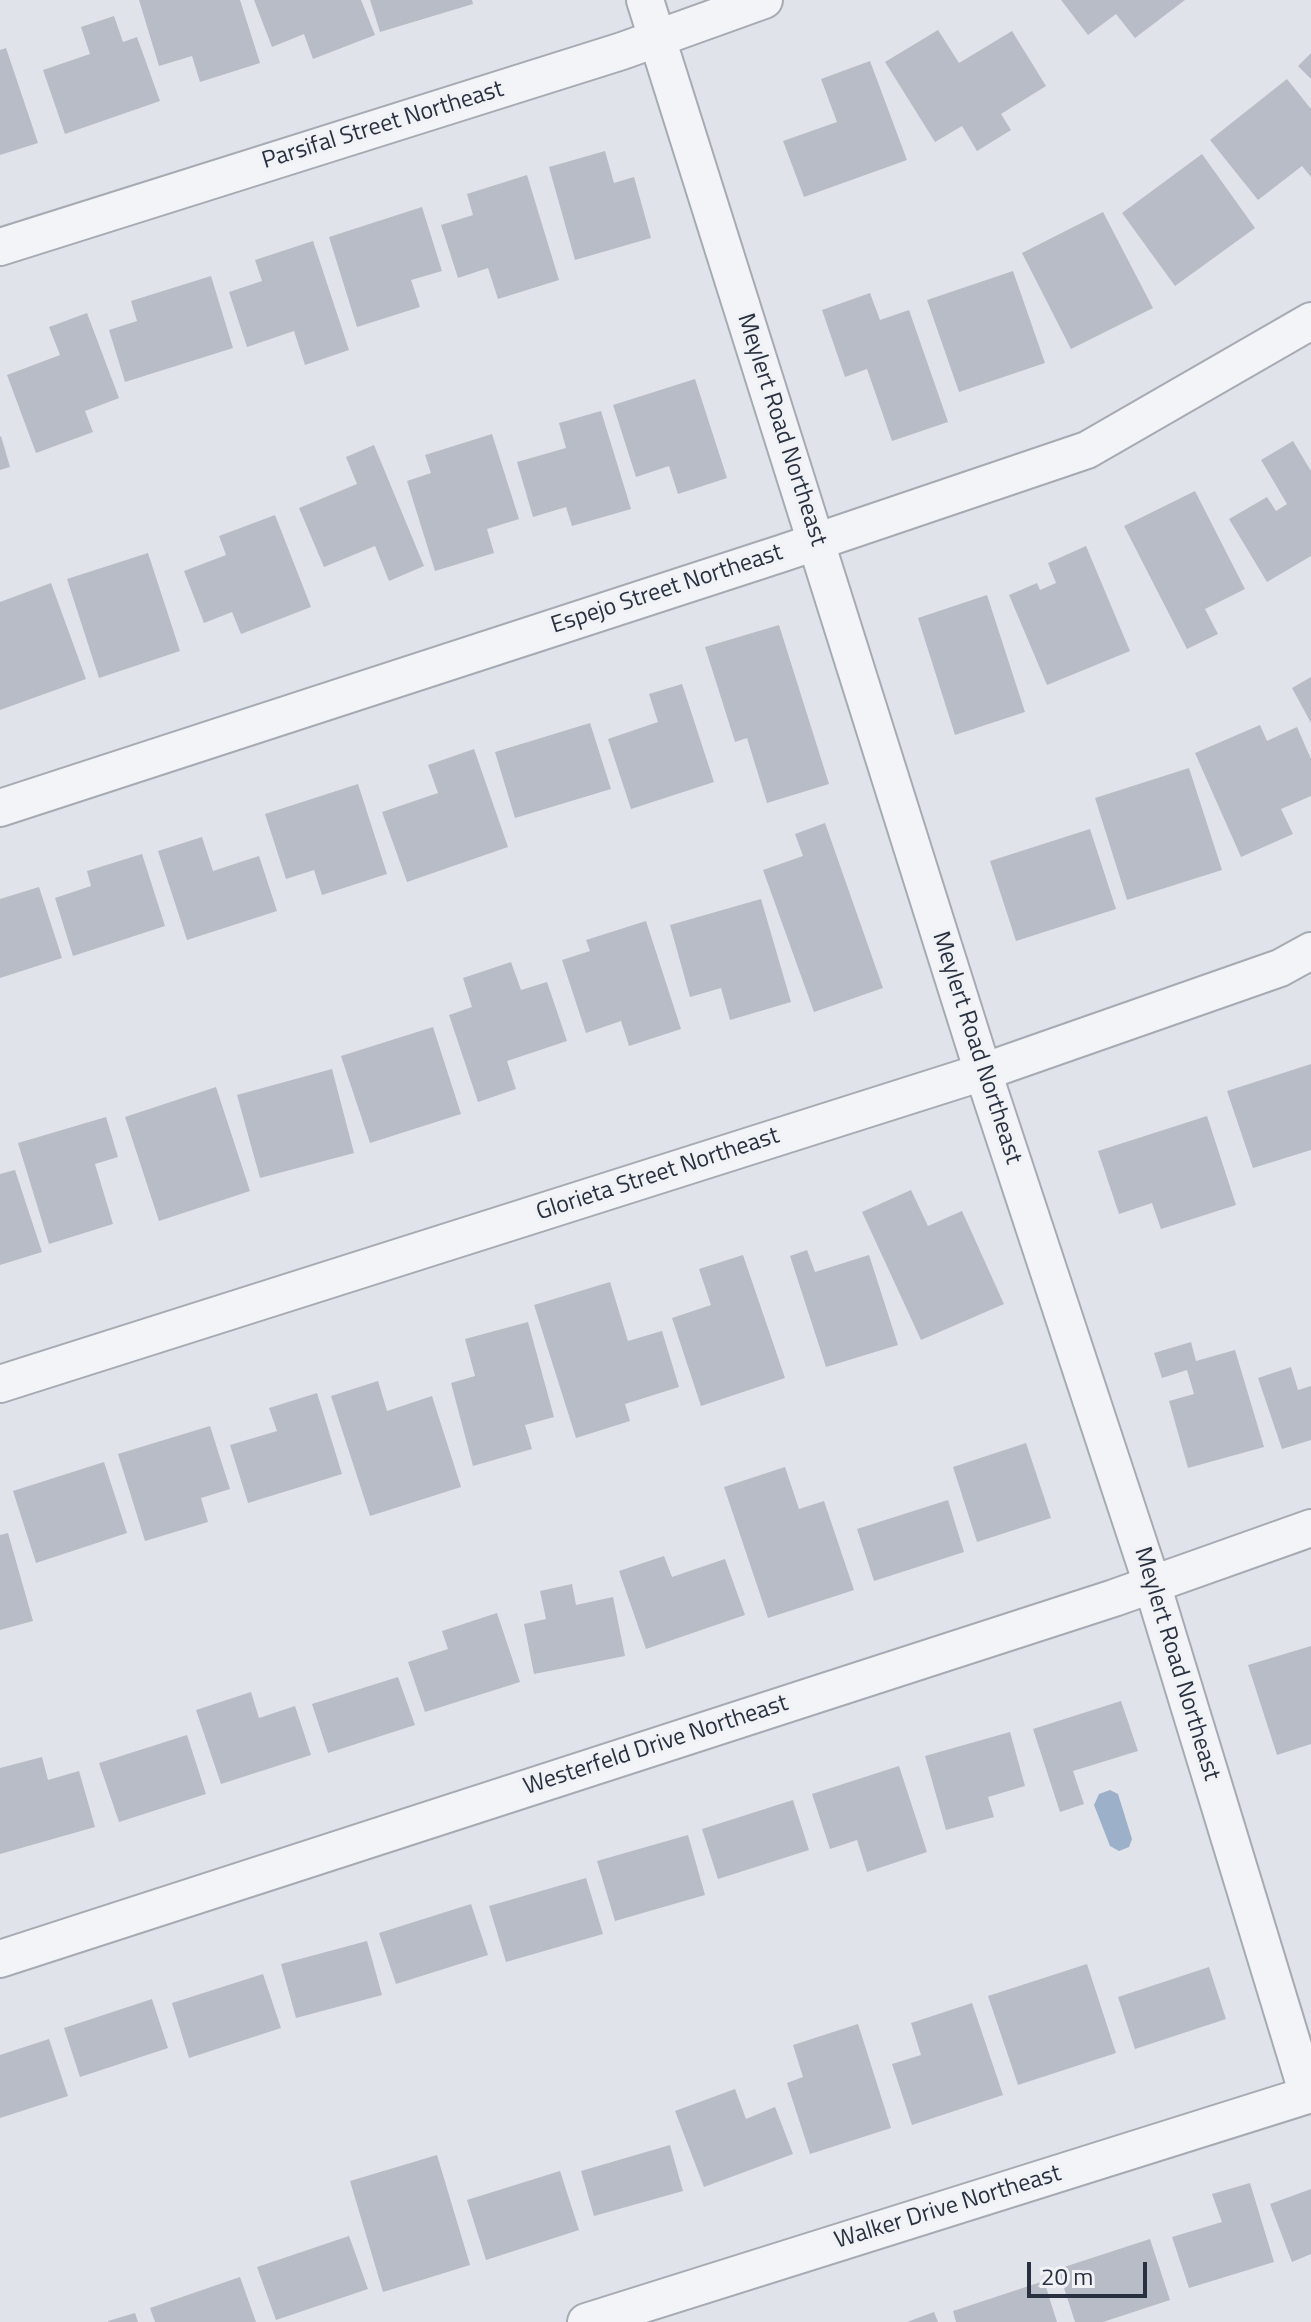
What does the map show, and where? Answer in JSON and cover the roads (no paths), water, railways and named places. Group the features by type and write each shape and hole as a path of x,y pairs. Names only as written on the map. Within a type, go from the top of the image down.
{"street":[{"name":"Meylert Road Northeast","path":"645,0 983,1072 1152,1584 1310,2094"},
{"name":"Parsifal Street Northeast","path":"0,247 656,40 764,0"},
{"name":"Espejo Street Northeast","path":"0,808 1087,450 1311,321"},
{"name":"Glorieta Street Northeast","path":"0,1384 983,1072 1280,968 1311,951"},
{"name":"Westerfeld Drive Northeast","path":"0,1959 1152,1584 1311,1528"},
{"name":"Walker Drive Northeast","path":"586,2322 1310,2094"}],"water":[{"path":"1110,1790 1118,1794 1132,1839 1129,1847 1119,1851 1110,1846 1094,1805 1099,1794"}]}
